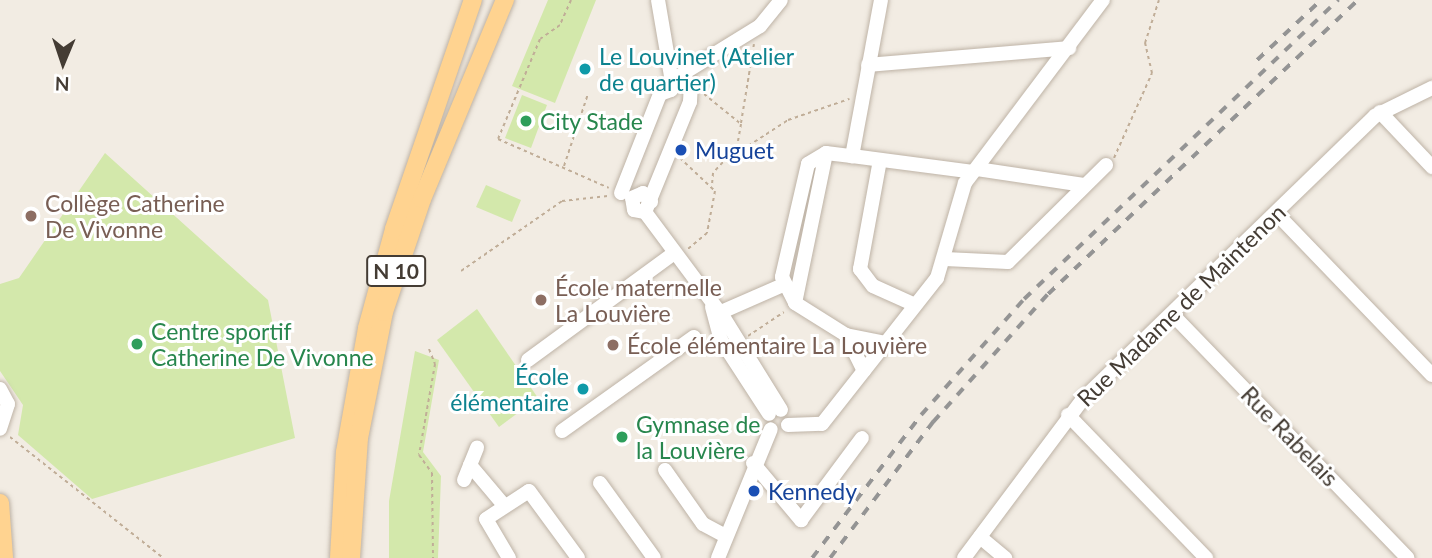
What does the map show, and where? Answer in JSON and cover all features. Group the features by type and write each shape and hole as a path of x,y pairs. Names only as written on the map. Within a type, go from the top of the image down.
{"main road":[{"path":"394,237 473,0"},
{"name":"N 10","path":"339,558 350,410 394,237 493,0"},
{"name":"N 10","path":"351,558 359,438 387,302 422,199 505,0"},
{"path":"0,503 4,558"}],"street":[{"path":"657,0 681,87 682,115 647,202 674,253 738,342 774,418"},
{"path":"621,193 660,94 681,87 751,32 781,0"},
{"path":"852,156 881,0"},
{"path":"716,310 721,340 774,418 788,425 822,424 915,305 945,259 962,190 1103,0"},
{"path":"868,65 1069,48"},
{"name":"Rue Madame de Maintenon","path":"964,558 1068,415 1380,112 1432,88"},
{"path":"1380,112 1432,167"},
{"path":"886,343 846,335 795,303 785,284 799,193 808,164 826,153 1084,185"},
{"path":"795,303 826,153"},
{"path":"880,160 860,269 873,286 915,305"},
{"path":"945,259 1008,262 1106,165"},
{"path":"1276,213 1432,375"},
{"path":"528,360 674,253"},
{"path":"716,310 785,284"},
{"name":"Rue Rabelais","path":"1172,314 1408,558"},
{"path":"846,335 863,371"},
{"path":"562,431 694,337"},
{"path":"0,389 8,404 0,429"},
{"path":"1068,415 1206,558"},
{"path":"718,558 753,463 774,418"},
{"path":"753,463 801,520 862,438"},
{"path":"464,480 477,448"},
{"path":"470,465 503,504"},
{"path":"665,470 702,524 726,537"},
{"path":"600,483 654,558"},
{"path":"509,558 487,524 489,514 522,491 534,493 578,558"},
{"path":"980,537 1004,558"}],"path":[{"path":"461,271 562,201 615,195 605,184 498,139 540,39 560,25 571,0"},
{"path":"1106,165 1126,141 1152,73 1145,43 1159,0"},
{"path":"730,158 741,124 743,82 755,47 751,32"},
{"path":"681,87 722,103 741,124"},
{"path":"564,166 588,94"},
{"path":"674,253 707,233 715,197 713,173 730,158 788,120 863,94"},
{"path":"671,146 712,186"},
{"path":"738,342 795,303"},
{"path":"429,349 435,365 419,455 432,473 433,558"},
{"path":"0,434 38,457 163,558"}],"green space":[{"path":"548,0 596,0 555,103 512,86"},
{"name":"City Stade","path":"522,95 547,105 531,148 505,138"},
{"name":"Centre sportif Catherine De Vivonne","path":"105,153 268,300 295,438 92,499 18,435 23,405 0,371 0,284 19,278"},
{"path":"486,185 521,200 512,222 476,207"},
{"path":"477,309 538,398 499,427 437,340"},
{"path":"415,351 439,360 423,452 441,476 438,558 389,558 389,501"}],"railway":[{"path":"1257,60 1321,0"},
{"path":"812,558 921,415 1024,299 1338,0"},
{"path":"830,558 933,422 1048,294 1358,0"}],"place":[{"name":"Le Louvinet (Atelier de quartier)","path":"585,69"},
{"name":"City Stade","path":"526,121"},
{"name":"Muguet","path":"681,150"},
{"name":"Collège Catherine De Vivonne","path":"31,216"},
{"name":"École maternelle La Louvière","path":"541,300"},
{"name":"Centre sportif Catherine De Vivonne","path":"137,344"},
{"name":"École élémentaire La Louvière","path":"613,345"},
{"name":"École élémentaire","path":"583,389"},
{"name":"Gymnase de la Louvière","path":"622,437"},
{"name":"Kennedy","path":"754,491"}]}
